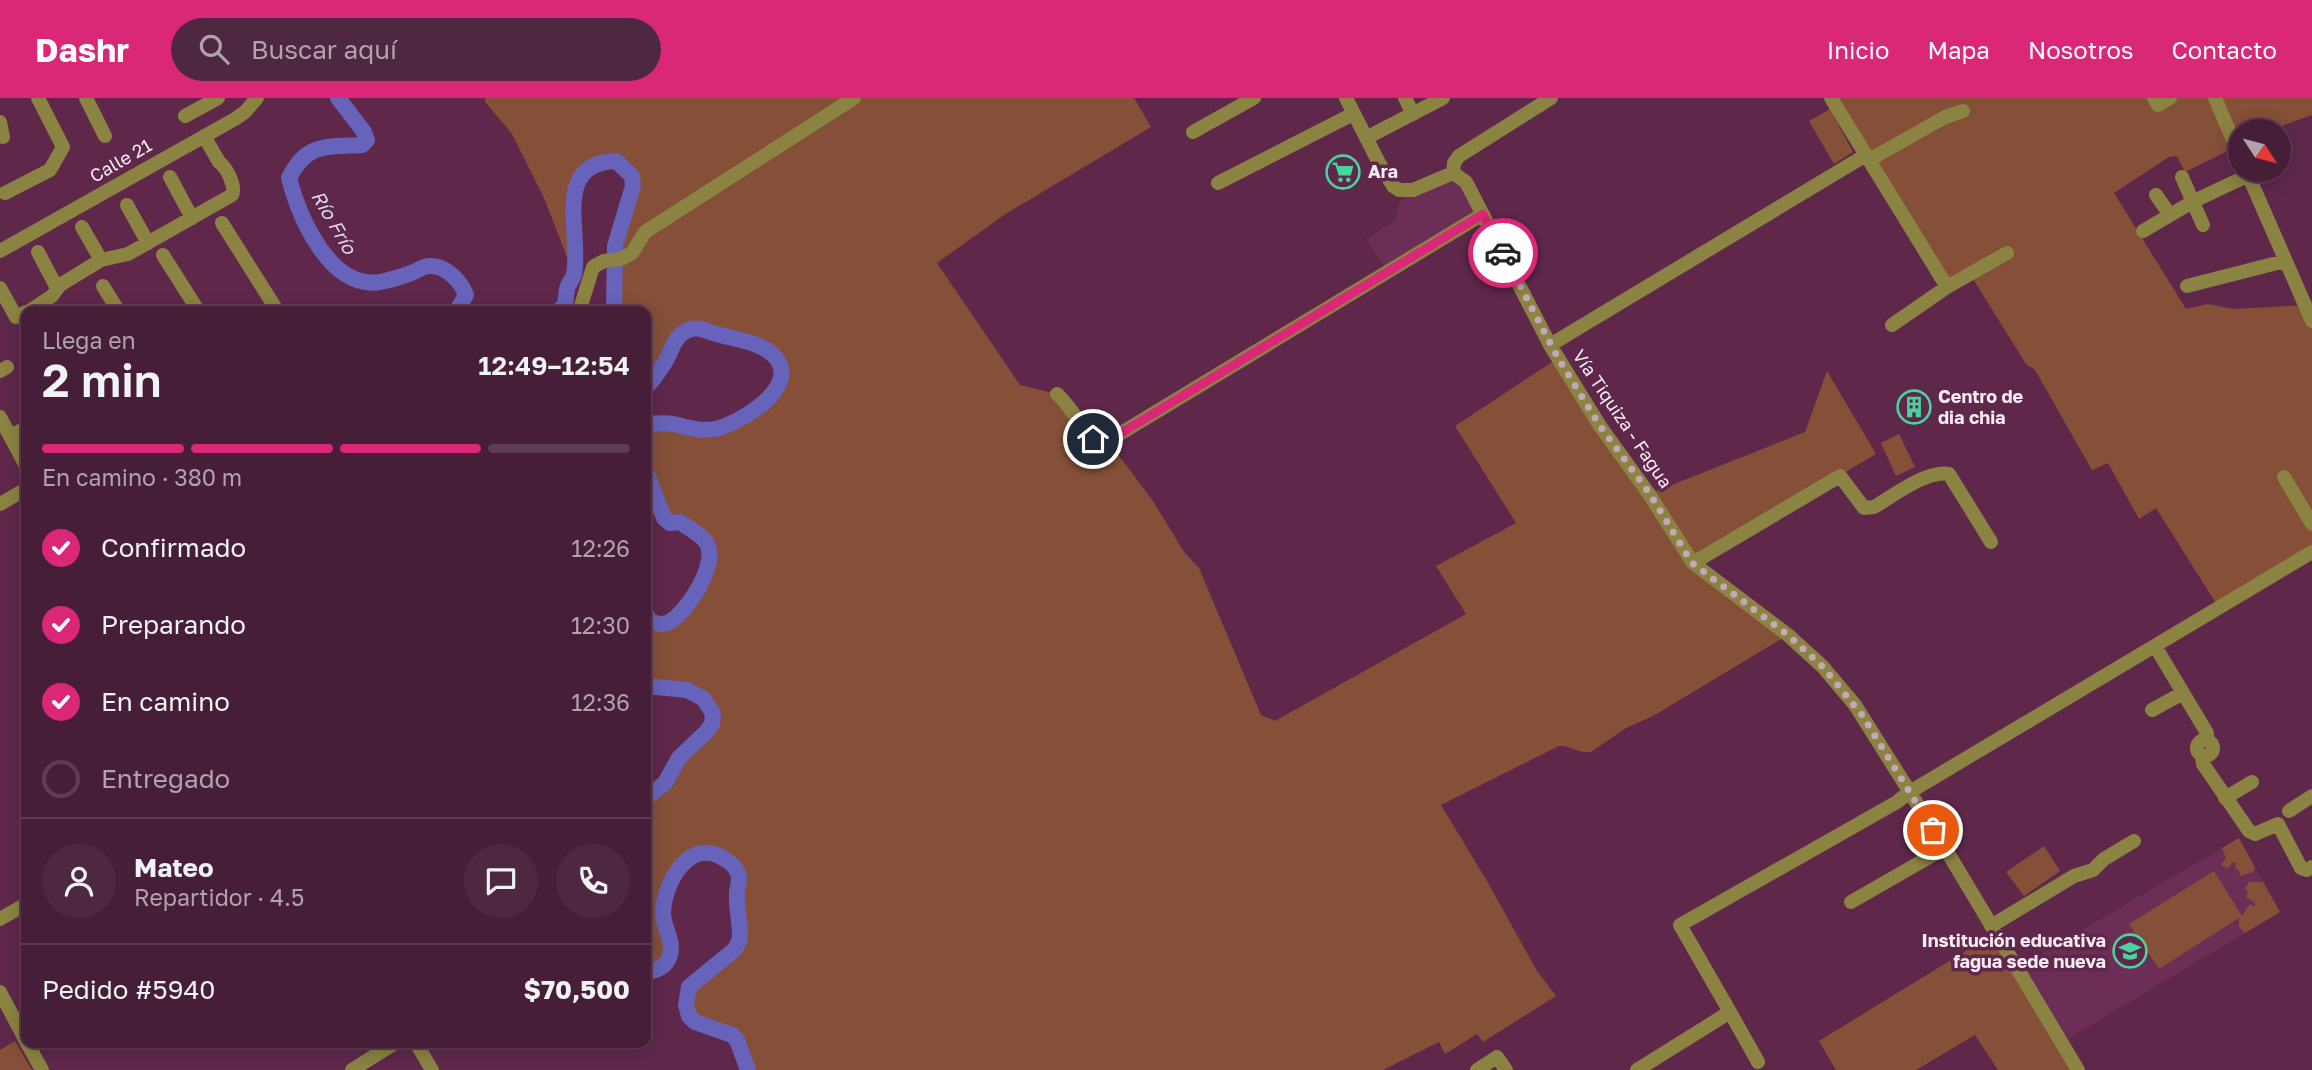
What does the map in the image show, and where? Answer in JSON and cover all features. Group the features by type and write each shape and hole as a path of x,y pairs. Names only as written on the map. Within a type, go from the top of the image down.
{"street":[{"path":"5,193 50,170 63,147 38,98"},
{"path":"86,98 106,136"},
{"path":"185,116 218,98"},
{"name":"Calle 21","path":"0,251 244,112 257,98"},
{"path":"581,306 593,267 604,261 621,259 632,254 645,232 854,98"},
{"path":"1193,132 1254,98"},
{"path":"1346,98 1393,186 1399,190 1413,190 1453,173 1454,163 1459,156 1551,98"},
{"path":"1405,98 1413,114"},
{"path":"1366,138 1443,98"},
{"path":"2154,98 2158,106 2170,98"},
{"path":"2215,98 2228,128"},
{"path":"1832,99 1947,287"},
{"path":"1550,345 1867,158 1945,117 1963,111"},
{"path":"1218,183 1353,114"},
{"path":"36,306 52,296 57,288 101,260 128,254 232,195 234,191 222,164 224,160 207,134"},
{"name":"Vía Tiquiza - Fagua","path":"1453,173 1466,182 1550,345 1600,426 1650,494 1692,563 1788,635 1823,667 1862,715 2077,1070"},
{"path":"170,177 192,218"},
{"path":"2182,177 2203,226"},
{"path":"2143,231 2231,182"},
{"path":"2252,182 2312,321"},
{"path":"2157,195 2170,215"},
{"path":"127,205 148,243"},
{"path":"1057,394 1093,439 1100,443 1108,441 1483,214"},
{"path":"222,223 281,306"},
{"path":"82,227 101,260"},
{"path":"38,252 57,288"},
{"path":"1892,325 1947,287 2007,253"},
{"path":"163,255 195,306"},
{"path":"2187,286 2285,261"},
{"path":"103,286 115,306"},
{"path":"0,288 16,317 21,315"},
{"path":"0,420 21,457"},
{"path":"10,436 21,430"},
{"path":"1692,563 1840,476 1864,508 1874,507 1930,475 1941,472 1948,474 1991,542"},
{"path":"2284,477 2312,524"},
{"path":"0,504 21,492"},
{"path":"1758,1062 1680,925 1886,808 2312,552"},
{"path":"2155,646 2207,733 2207,740 2213,749 2210,754 2202,756 2203,764 2225,798 2251,834 2278,824 2301,868 2307,870 2312,867"},
{"path":"2152,710 2183,693"},
{"path":"2225,798 2252,782"},
{"path":"2288,811 2312,796"},
{"path":"1991,926 2081,873 2093,870 2104,859 2134,841"},
{"path":"1851,902 1945,848"},
{"path":"0,919 21,907"},
{"path":"0,992 21,1031"},
{"path":"1637,1070 1730,1012"},
{"path":"30,1048 41,1070"},
{"path":"352,1070 377,1048"},
{"path":"419,1048 432,1070"},
{"path":"1477,1070 1497,1056 1506,1070"}],"shaded area":[{"path":"485,98 1134,98 1151,127 1004,215 937,263 1020,385 1057,394 1093,439 1108,441 1153,501 1184,552 1199,568 1261,715 1275,721 1466,614 1436,566 1516,523 1455,426 1558,358 1649,494 1805,432 1827,371 1876,454 1693,563 1788,635 1653,716 1626,728 1591,752 1559,746 1441,805 1537,971 1556,996 1483,1042 1477,1034 1445,1054 1439,1042 1383,1070 748,1070 737,1040 732,1035 695,1022 689,1016 686,1005 689,987 734,950 739,940 737,909 740,884 736,869 729,862 713,854 702,853 691,857 674,876 668,888 663,913 671,944 670,955 661,967 651,971 651,794 665,783 679,758 707,731 712,724 713,714 704,699 687,690 651,686 651,621 666,623 684,609 705,574 709,551 701,537 681,522 670,523 664,518 651,485 651,424 670,423 704,430 725,426 763,403 780,381 781,369 776,358 764,348 694,329 678,337 651,382 651,306 614,306 615,246 633,186 632,176 616,161 595,164 582,175 574,201 574,275 544,198 512,134 486,103"},
{"path":"1831,98 2312,98 2312,115 2291,123 2291,119 2228,119 2228,151 2185,172 2177,156 2169,157 2114,193 2186,309 2208,304 2233,309 2305,305 2312,321 2312,552 2219,608 2156,508 2139,519 2108,463 2092,470 2035,370 2026,364 1970,274 1947,287"},
{"path":"1830,109 1853,152 1834,164 1809,121"},
{"path":"1453,173 1483,214 1388,272 1366,239 1395,221 1398,205 1413,190"},
{"path":"1899,434 1915,467 1896,476 1881,443"},
{"name":"Institución educativa fagua sede nueva","path":"2239,838 2280,912 2061,1043 2016,969"},
{"path":"2239,838 2255,868 2253,872 2240,876 2235,868 2236,862 2227,868 2221,865 2226,858 2222,848"},
{"path":"2044,846 2060,871 2024,896 2006,872"},
{"path":"2214,871 2242,916 2250,904 2255,907 2255,903 2246,897 2248,893 2245,889 2249,882 2263,882 2280,912 2245,933 2239,927 2239,918 2159,969 2129,924"},
{"path":"1995,933 2078,1070 1998,1070 1975,1035 1916,1070 1836,1070 1819,1041"},
{"path":"15,1041 32,1070 0,1070 0,1050"}],"waterway":[{"name":"Río Frío","path":"338,98 367,140 362,145 319,149 311,152 296,166 289,178 309,230 332,263 346,275 362,281 380,282 428,266 447,271 457,280 466,295 460,306"},
{"name":"Río Frío","path":"564,306 574,274 576,187 583,174 596,165 616,161 632,176 633,186 615,246 614,306"},
{"name":"Río Frío","path":"651,382 678,337 694,329 764,348 776,358 781,369 780,381 764,403 725,426 704,430 670,423 651,424"},
{"name":"Río Frío","path":"651,485 664,518 670,523 680,522 698,534 706,542 709,551 709,562 700,586 684,609 666,623 651,621"},
{"name":"Río Frío","path":"651,686 687,690 704,699 713,714 712,724 707,731 679,758 665,783 651,794"},
{"name":"Río Frío","path":"651,971 661,967 670,955 671,944 663,913 668,888 674,876 691,857 702,853 713,854 730,862 739,877 739,940 734,950 689,987 686,1005 689,1016 695,1022 732,1035 737,1040 748,1070"}],"way so far":[{"path":"1503,253 1550,345 1600,426 1650,494 1692,563 1788,635 1823,667 1862,715 1933,830"}],"place":[{"name":"Ara","path":"1343,172"},
{"name":"Centro de dia chia","path":"1914,407"},
{"name":"Institución educativa fagua sede nueva","path":"2130,951"}],"route":[{"path":"1093,439 1100,443 1108,441 1483,214 1503,253"}]}
